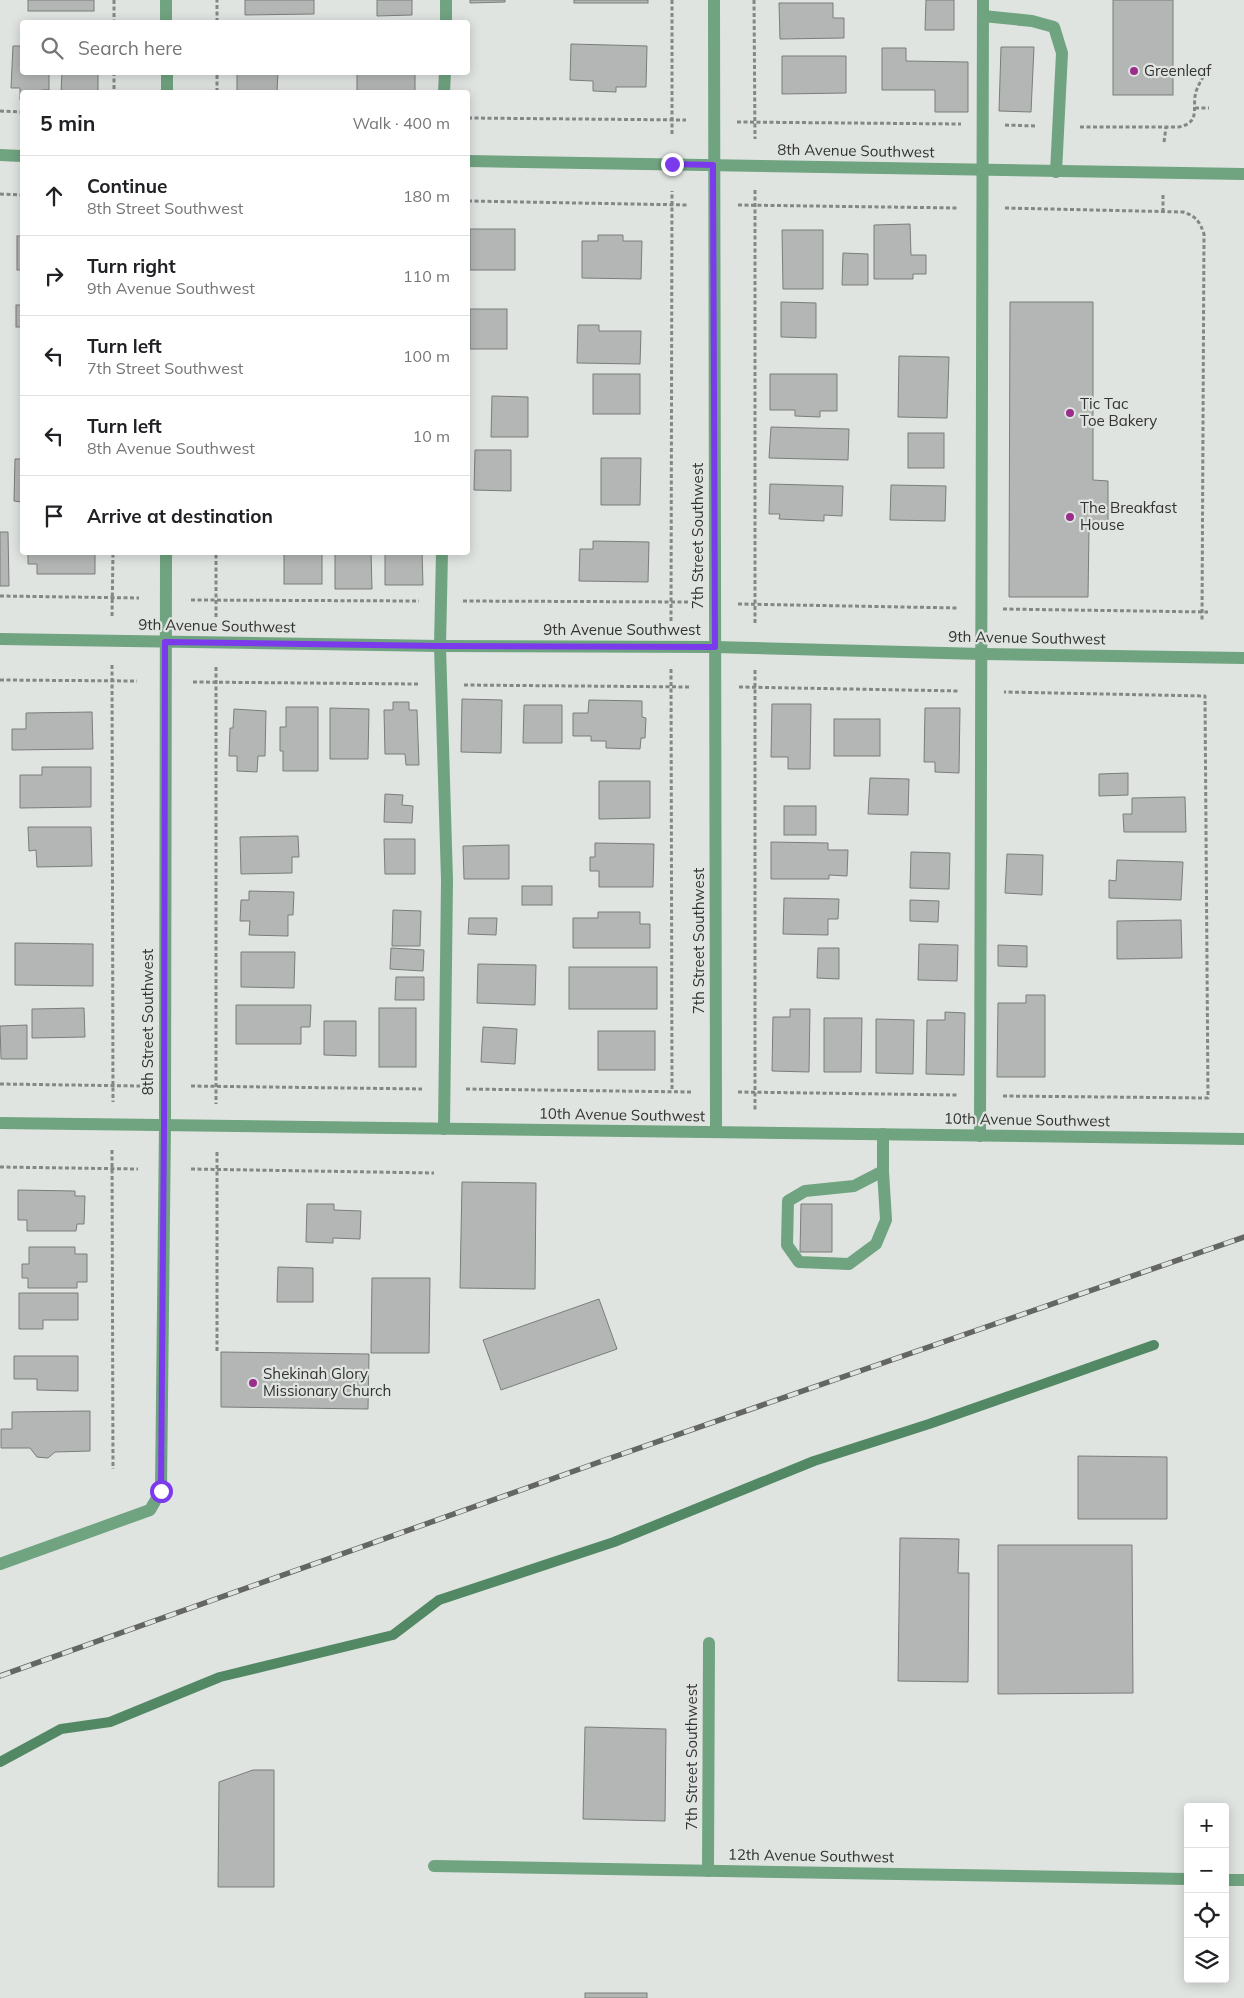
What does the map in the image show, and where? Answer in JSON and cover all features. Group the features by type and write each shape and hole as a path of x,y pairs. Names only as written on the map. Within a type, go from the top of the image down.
{"street":[{"path":"166,0 166,20"},
{"path":"446,0 446,20"},
{"name":"7th Street Southwest","path":"714,0 716,1132"},
{"path":"980,1136 983,0"},
{"path":"983,16 1032,21 1054,27 1062,53 1056,172"},
{"path":"167,75 167,90"},
{"path":"444,90 445,75"},
{"path":"0,155 20,156"},
{"name":"8th Avenue Southwest","path":"470,161 1244,174"},
{"name":"8th Street Southwest","path":"0,1564 150,1510 161,1491 166,555"},
{"path":"442,555 440,646 447,880 444,1129"},
{"name":"9th Avenue Southwest","path":"0,639 440,646 715,647 1244,658"},
{"name":"10th Avenue Southwest","path":"0,1123 1244,1139"},
{"path":"883,1134 886,1220 876,1244 849,1264 799,1262 787,1245 788,1201 805,1191 854,1186 883,1172"},
{"name":"7th Street Southwest","path":"708,1871 709,1643"},
{"name":"12th Avenue Southwest","path":"434,1866 1184,1879"},
{"path":"1229,1880 1244,1880"}],"path":[{"path":"114,0 114,20"},
{"path":"217,0 217,20"},
{"path":"672,0 672,134"},
{"path":"754,0 755,139"},
{"path":"114,75 114,90"},
{"path":"217,75 217,90"},
{"path":"1195,108 1209,108"},
{"path":"0,111 20,112"},
{"path":"470,118 686,120"},
{"path":"1164,142 1166,127"},
{"path":"755,187 755,623"},
{"path":"671,622 672,191"},
{"path":"0,194 20,195"},
{"path":"1163,195 1163,211"},
{"path":"470,201 688,205"},
{"path":"737,205 1163,211 1184,212 1195,215 1204,234 1202,620"},
{"path":"112,555 112,616"},
{"path":"216,555 216,617"},
{"path":"0,596 139,598"},
{"path":"1202,612 1208,612"},
{"path":"112,665 113,1104"},
{"path":"671,666 672,1092"},
{"path":"216,667 216,1105"},
{"path":"755,668 755,1112"},
{"path":"0,680 137,681"},
{"path":"1204,696 1208,1098"},
{"path":"0,1084 140,1086"},
{"path":"112,1150 113,1469"},
{"path":"217,1152 218,1353"},
{"path":"0,1167 138,1169"},
{"path":"191,1169 434,1172"}],"building":[{"path":"28,0 94,0 94,11 28,11"},
{"path":"245,0 314,0 314,14 245,15"},
{"path":"377,0 412,0 412,15 377,16"},
{"path":"470,0 505,0 505,2 470,3"},
{"path":"574,0 648,0 648,3 574,3"},
{"path":"926,0 954,0 954,30 925,30"},
{"path":"1113,0 1173,0 1173,95 1113,95"},
{"path":"779,3 833,3 833,18 844,18 844,38 780,39"},
{"path":"571,44 647,46 646,87 616,87 616,92 593,91 593,81 570,80"},
{"path":"13,46 20,46 20,75 49,75 49,90 20,90 20,88 11,88"},
{"path":"1001,47 1034,47 1031,112 999,111"},
{"path":"882,48 906,48 906,61 968,62 968,112 935,112 935,90 882,90"},
{"path":"782,56 846,56 846,93 782,94"},
{"path":"62,75 98,75 98,90 61,90"},
{"path":"237,75 278,75 277,90 237,90"},
{"path":"357,75 415,75 415,90 357,90"},
{"path":"910,224 911,255 926,255 926,274 913,274 913,279 874,279 874,225"},
{"path":"470,229 515,229 515,270 470,270"},
{"path":"782,230 823,230 823,289 783,289"},
{"path":"598,235 623,235 623,241 642,241 641,279 582,278 582,241 598,241"},
{"path":"17,236 20,236 20,270 17,270"},
{"path":"843,253 868,254 868,285 842,285"},
{"path":"781,302 816,303 816,338 781,337"},
{"path":"1010,302 1093,302 1093,480 1108,481 1108,530 1089,529 1088,597 1009,597"},
{"path":"16,305 20,305 20,327 16,327"},
{"path":"470,309 507,309 507,349 470,349"},
{"path":"578,325 599,325 599,331 641,331 640,364 577,363"},
{"path":"899,356 949,357 947,418 898,417"},
{"path":"593,374 640,374 640,414 593,414"},
{"path":"770,374 837,374 837,411 820,411 820,417 795,416 795,410 770,410"},
{"path":"492,396 528,397 528,437 491,437"},
{"path":"771,427 849,429 848,460 769,458"},
{"path":"908,433 944,433 944,468 908,468"},
{"path":"475,450 511,450 511,491 474,490"},
{"path":"601,458 641,458 640,505 601,505"},
{"path":"15,459 20,459 20,502 14,501"},
{"path":"770,484 843,486 842,516 824,515 824,521 779,519 780,514 769,514"},
{"path":"891,485 946,486 945,521 890,520"},
{"path":"0,532 8,532 9,586 0,586"},
{"path":"593,541 649,542 648,582 579,581 580,549 593,549"},
{"path":"28,555 95,555 95,574 37,574 37,564 28,564"},
{"path":"284,555 322,555 322,584 284,584"},
{"path":"335,555 371,555 372,589 335,589"},
{"path":"385,555 422,555 423,585 385,585"},
{"path":"462,699 502,700 501,753 461,752"},
{"path":"589,700 642,701 642,717 646,718 645,738 641,738 640,749 606,748 606,741 591,741 591,736 573,736 573,713 588,713"},
{"path":"393,702 409,702 409,710 417,710 419,765 406,765 405,754 385,754 384,710 393,710"},
{"path":"772,704 811,704 810,769 788,769 788,757 771,757"},
{"path":"524,705 562,705 562,743 523,743"},
{"path":"286,707 318,707 318,771 283,771 283,751 280,751 280,727 286,727"},
{"path":"330,708 369,709 368,759 330,759"},
{"path":"925,708 960,708 959,773 935,772 935,762 924,762"},
{"path":"234,709 266,711 265,756 258,756 257,772 237,771 237,756 229,756 230,728 233,728"},
{"path":"92,712 93,749 12,750 12,729 26,729 26,713"},
{"path":"834,719 880,719 880,756 834,756"},
{"path":"42,767 91,767 91,807 20,808 20,775 42,775"},
{"path":"1128,773 1128,795 1099,796 1099,774"},
{"path":"870,778 909,779 908,815 868,814"},
{"path":"599,781 650,781 650,818 599,819"},
{"path":"385,794 403,795 402,805 413,806 412,823 384,822"},
{"path":"1185,797 1186,832 1124,832 1123,814 1132,814 1132,798"},
{"path":"784,806 816,806 816,835 784,835"},
{"path":"28,827 91,827 92,866 37,867 36,850 29,851"},
{"path":"298,836 299,857 292,857 292,873 241,874 240,837"},
{"path":"384,839 415,839 415,874 385,874"},
{"path":"771,842 828,843 828,850 848,850 847,876 829,875 829,879 771,879"},
{"path":"595,843 654,844 653,887 599,887 599,871 590,871 590,857 595,857"},
{"path":"509,845 509,879 464,879 463,846"},
{"path":"911,852 950,853 949,889 910,888"},
{"path":"1007,854 1043,855 1042,895 1005,893"},
{"path":"1117,860 1183,862 1181,900 1109,898 1109,880 1116,881"},
{"path":"522,886 552,886 552,905 522,905"},
{"path":"249,891 294,892 293,915 288,915 288,936 249,935 250,921 240,921 241,900 249,900"},
{"path":"784,898 839,899 838,919 828,919 828,935 783,934"},
{"path":"910,900 939,901 938,922 910,921"},
{"path":"393,910 421,911 420,946 392,946"},
{"path":"598,912 640,912 640,924 650,924 650,948 573,948 573,918 598,918"},
{"path":"469,918 497,918 496,935 468,934"},
{"path":"1181,920 1182,958 1117,959 1117,921"},
{"path":"15,943 93,944 93,986 15,985"},
{"path":"919,944 958,945 957,981 918,980"},
{"path":"998,945 1027,946 1027,967 998,966"},
{"path":"391,948 424,950 423,971 390,969"},
{"path":"818,948 839,948 839,979 817,978"},
{"path":"241,952 295,952 294,988 241,987"},
{"path":"478,964 536,965 535,1005 477,1003"},
{"path":"569,967 657,967 657,1009 569,1009"},
{"path":"396,977 424,977 424,1000 395,1000"},
{"path":"1026,995 1045,995 1045,1077 997,1077 998,1003 1026,1003"},
{"path":"236,1005 311,1005 310,1027 301,1027 301,1044 236,1044"},
{"path":"84,1008 85,1037 32,1038 32,1009"},
{"path":"379,1008 416,1008 416,1067 379,1067"},
{"path":"790,1009 810,1009 809,1072 772,1071 773,1017 790,1017"},
{"path":"945,1012 965,1013 964,1075 926,1074 927,1020 945,1020"},
{"path":"824,1018 862,1018 861,1072 824,1072"},
{"path":"876,1019 914,1020 913,1074 876,1073"},
{"path":"324,1021 356,1021 356,1056 324,1055"},
{"path":"27,1025 27,1059 1,1059 0,1026"},
{"path":"483,1027 517,1029 515,1064 481,1062"},
{"path":"598,1031 655,1031 655,1070 598,1070"},
{"path":"462,1182 536,1183 535,1289 460,1288"},
{"path":"18,1190 75,1191 75,1196 85,1196 84,1224 77,1224 76,1231 27,1231 27,1220 18,1220"},
{"path":"307,1204 334,1204 334,1210 361,1211 360,1239 333,1238 333,1243 306,1242"},
{"path":"801,1204 832,1204 832,1252 800,1252"},
{"path":"29,1247 75,1247 75,1254 87,1254 87,1282 77,1282 77,1288 28,1288 28,1278 22,1278 22,1264 29,1264"},
{"path":"278,1267 313,1268 313,1302 277,1302"},
{"path":"372,1278 430,1278 429,1353 371,1353"},
{"path":"19,1293 78,1293 78,1320 43,1320 43,1329 19,1329"},
{"path":"599,1299 617,1349 501,1390 483,1340"},
{"path":"221,1352 369,1354 368,1409 221,1407"},
{"path":"14,1356 78,1356 78,1391 37,1390 37,1379 14,1379"},
{"path":"90,1411 90,1451 55,1452 48,1458 37,1457 30,1448 1,1448 1,1429 12,1429 12,1412"},
{"path":"1078,1456 1167,1457 1167,1519 1078,1519"},
{"path":"900,1538 959,1539 958,1573 969,1573 968,1682 898,1681"},
{"path":"998,1545 1132,1545 1133,1693 998,1694"},
{"path":"585,1727 666,1729 665,1821 583,1819"},
{"path":"253,1770 274,1770 274,1887 218,1887 219,1782"},
{"path":"585,1993 647,1993 647,1998 585,1998"}],"waterway":[{"path":"0,1762 61,1729 110,1722 220,1677 393,1635 439,1600 614,1542 814,1461 929,1424 1154,1345"}],"railway":[{"path":"0,1676 605,1460 1244,1237"}],"place":[{"name":"Greenleaf","path":"1134,71"},
{"name":"Tic Tac Toe Bakery","path":"1070,413"},
{"name":"The Breakfast House","path":"1070,517"},
{"name":"Shekinah Glory Missionary Church","path":"253,1383"}],"route":[{"path":"161,1491 165,642 715,647 713,165 672,164"}]}
